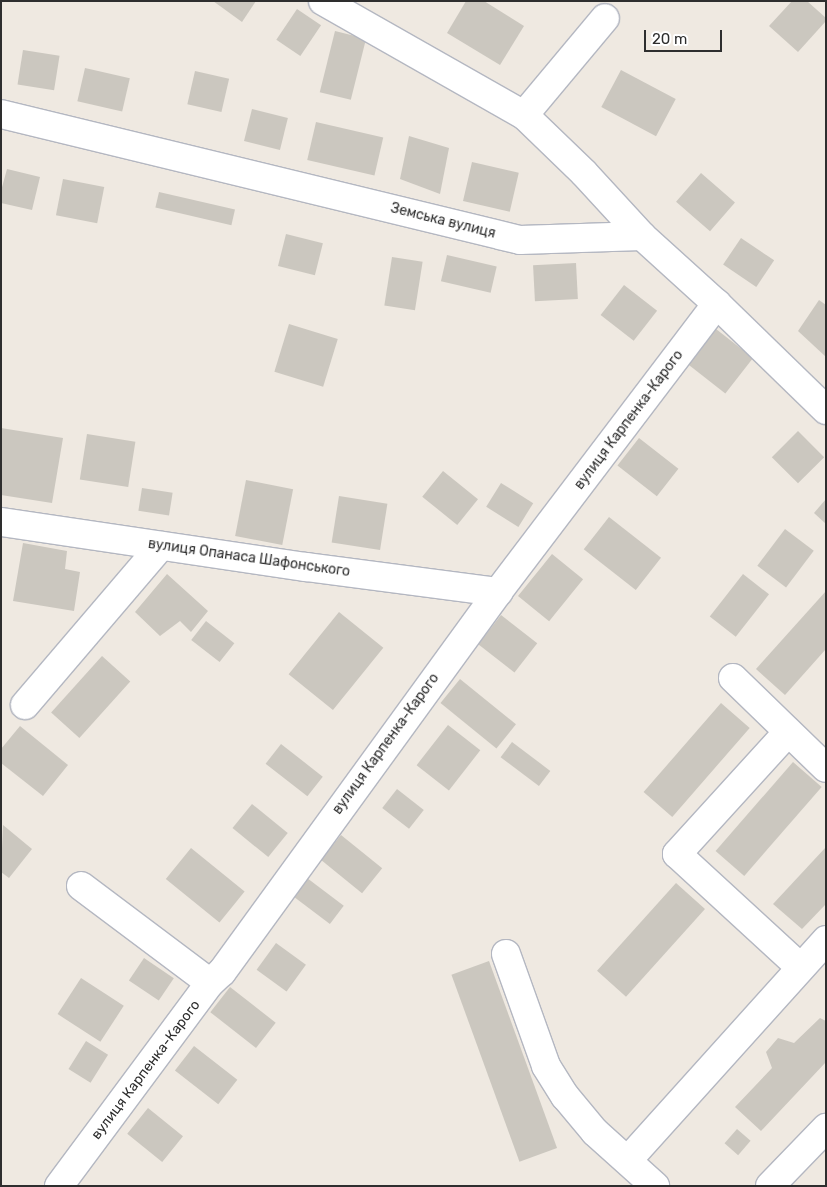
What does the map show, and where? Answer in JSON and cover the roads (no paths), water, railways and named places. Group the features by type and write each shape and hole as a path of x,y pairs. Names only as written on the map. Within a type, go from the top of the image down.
{"street":[{"path":"323,1 524,115 584,173 642,236 717,304 826,410"},
{"path":"524,115 605,18"},
{"name":"Земська вулиця","path":"1,114 520,240 642,236"},
{"name":"вулиця Карпенка-Карого","path":"59,1186 210,983 222,972 498,592 717,304"},
{"name":"вулиця Опанаса Шафонського","path":"1,522 498,592"},
{"path":"25,704 161,546"},
{"path":"733,678 826,768"},
{"path":"788,732 677,854 800,967"},
{"path":"81,886 210,983"},
{"path":"628,1160 826,940"},
{"path":"506,954 546,1066 565,1096 595,1132 655,1186"},
{"path":"770,1186 826,1128"}]}
